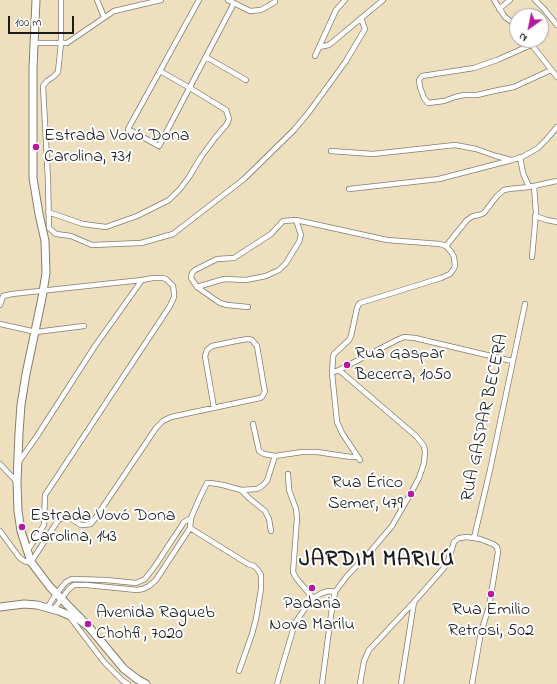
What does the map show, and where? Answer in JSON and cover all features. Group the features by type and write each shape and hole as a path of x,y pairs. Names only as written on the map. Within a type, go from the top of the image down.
{"street":[{"path":"36,0 33,68 34,178 39,214 45,240 46,273 36,332 26,374 22,405 17,482 19,521 31,562 44,580 90,627 119,664 146,684"},
{"path":"61,0 62,43 58,72 43,86 49,228 56,234 71,236 92,245 142,243 173,234 244,179 294,130 309,112 346,61 365,28 361,18"},
{"path":"97,0 104,18"},
{"path":"34,43 67,43 114,11 161,0"},
{"path":"199,0 128,129 159,146 234,3"},
{"path":"228,0 250,11 261,10 275,0"},
{"path":"314,56 336,10 345,0"},
{"path":"319,47 329,45 383,0"},
{"path":"494,0 499,9 509,20"},
{"path":"499,9 510,0"},
{"path":"535,0 557,25"},
{"path":"524,48 474,68 422,76 420,80 420,87 424,98 428,103 444,102 464,95 477,95 514,87 551,70"},
{"path":"533,48 557,77"},
{"path":"206,57 246,80"},
{"path":"48,212 83,224 106,227 137,216 169,200 190,177 201,157 214,138 227,124 229,119 226,110 160,71"},
{"path":"349,189 439,179 520,158 538,148 557,127"},
{"path":"331,151 373,154 455,145 476,149 512,160"},
{"path":"520,158 523,173 531,186 535,216 532,258"},
{"path":"446,246 467,220 484,212 501,192 509,189 557,181"},
{"path":"535,216 557,222"},
{"path":"197,286 224,279 246,280 266,276 280,270 300,242 301,235 296,220"},
{"path":"248,307 220,303 197,286 192,280 191,276 195,270 217,259 234,258 271,234 283,221 296,220 387,240 440,244 446,246 454,257 455,266 450,274 358,304 351,336 349,340 334,354 332,373 337,422 342,433 359,459 317,452 302,452 275,456 264,454 259,451 253,424"},
{"path":"0,305 2,297 5,295 153,278 166,279 173,286 174,293 170,306 45,495 44,525 28,550"},
{"path":"18,464 95,346 142,280"},
{"name":"RUA GASPAR BECERA","path":"474,538 525,304"},
{"path":"0,324 36,332 84,326"},
{"path":"332,373 404,337 512,361"},
{"path":"31,562 60,519 68,518 84,525 90,524 94,520 156,428 163,421 260,398 264,394 257,346 252,340 248,339 212,346 207,350 205,356 214,408"},
{"path":"322,684 335,592 347,576 374,548 392,526 419,478 424,463 425,452 424,446 416,436 339,370"},
{"path":"59,596 74,585 144,590 156,580 190,528 191,518 206,484 223,484 241,490 257,489 265,484 269,477 275,456"},
{"path":"0,464 17,482"},
{"path":"288,474 289,490 296,509 297,518 293,572 296,578 313,598"},
{"path":"241,490 265,511 269,519 271,531"},
{"path":"50,609 66,582 72,579 136,583 142,581 149,575 184,522 191,518"},
{"path":"190,528 248,564 254,566 260,573 262,589 254,629 240,671"},
{"path":"0,531 19,557 24,561 31,562"},
{"path":"360,684 364,661 369,650 446,565 454,542 463,538 474,538 495,545 498,552 489,607 480,632 472,684"},
{"path":"276,684 295,623 313,598 329,591 335,592"},
{"path":"401,684 414,602"},
{"path":"0,607 24,604 50,609 78,619 90,627"},
{"path":"68,615 121,682 128,684"},
{"path":"121,682 131,674"}],"place":[{"name":"Estrada Vovó Dona Carolina, 731","path":"36,147"},
{"name":"Rua Gaspar Becerra, 1050","path":"347,365"},
{"name":"Rua Érico Semer, 479","path":"411,494"},
{"name":"Estrada Vovó Dona Carolina, 143","path":"22,527"},
{"name":"Padaria Nova Marilu","path":"312,588"},
{"name":"Rua Emilio Retrosi, 502","path":"491,594"},
{"name":"Avenida Ragueb Chohfi, 7020","path":"88,624"}],"district":[{"name":"JARDIM MARILÚ","path":"377,561"}]}
